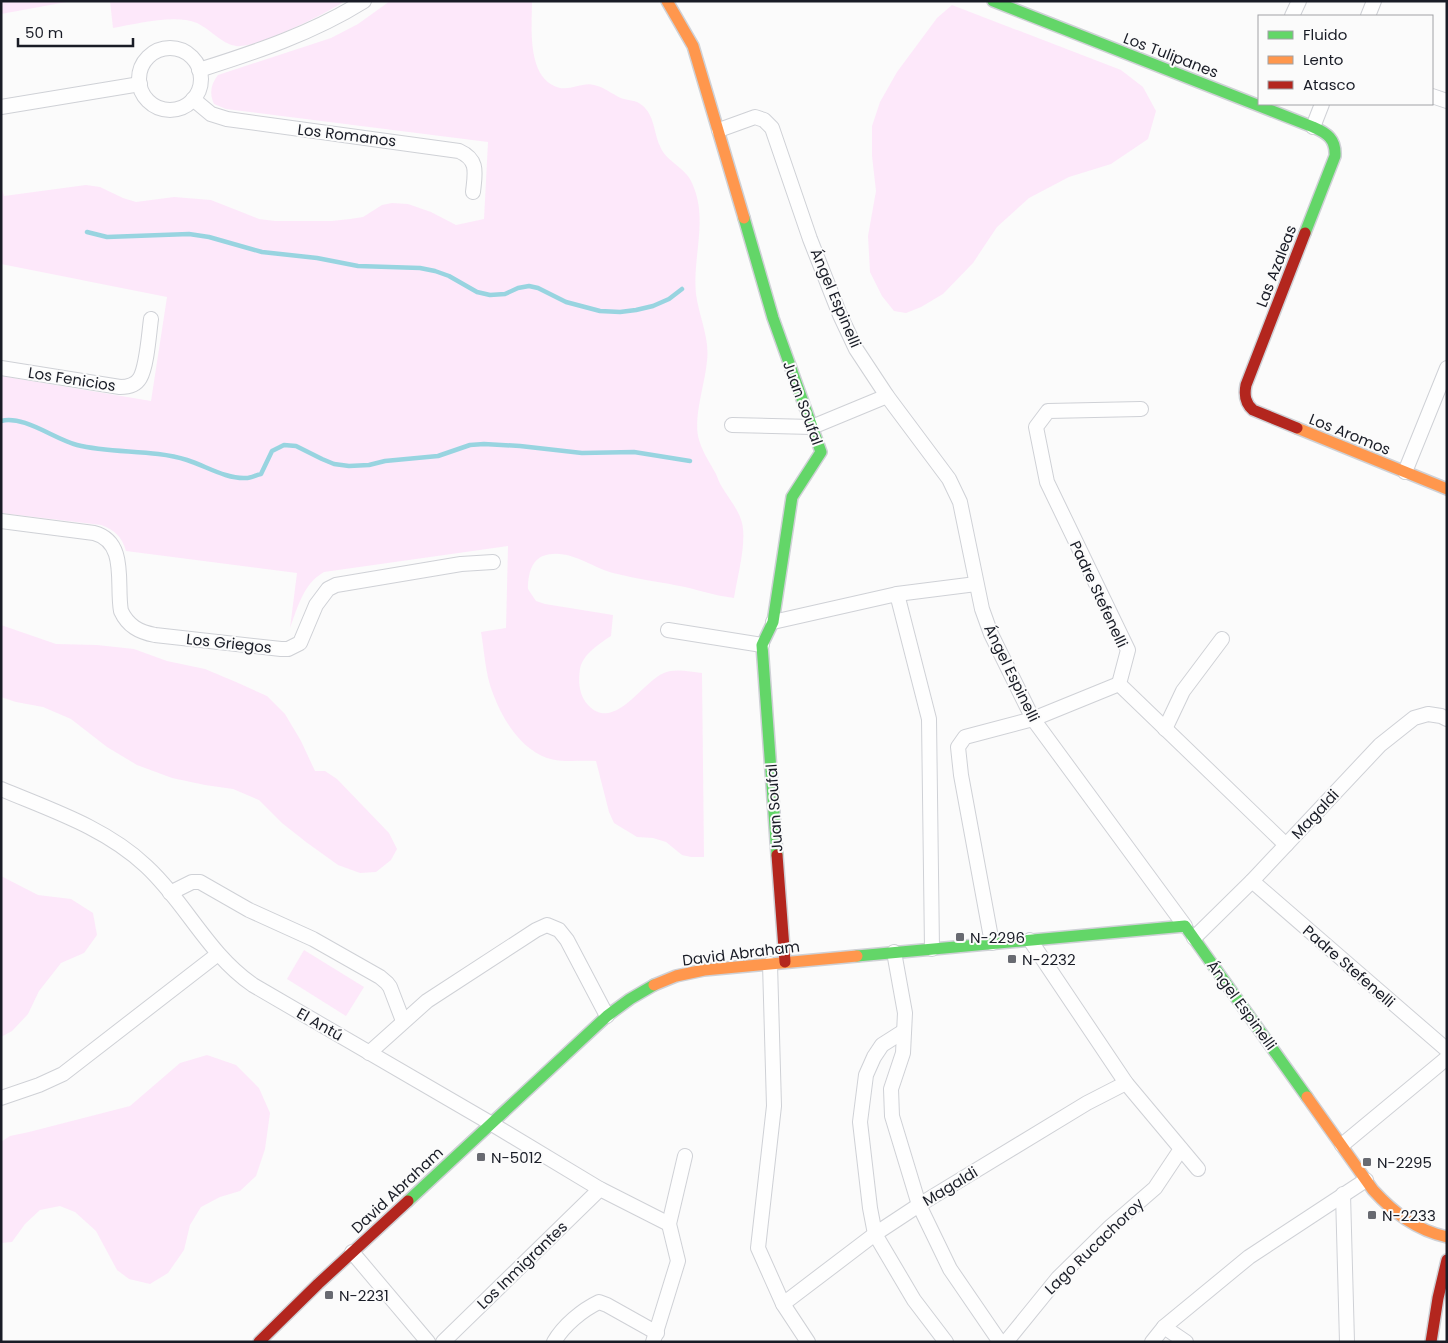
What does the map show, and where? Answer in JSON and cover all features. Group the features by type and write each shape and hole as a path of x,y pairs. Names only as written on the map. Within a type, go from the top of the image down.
{"street":[{"path":"199,70 298,36 364,1"},
{"name":"Juan Soufal","path":"668,1 693,46 720,130 773,318 821,452 792,497 773,622 762,645 785,962"},
{"name":"Los Tulipanes","path":"992,1 1257,100"},
{"path":"1292,15 1299,1"},
{"path":"1368,15 1374,1"},
{"path":"168,48 179,49 195,61 199,70 201,81 193,99 186,105 176,108 166,110 157,107 143,93 140,84 143,64 158,50 168,48"},
{"path":"1,107 140,84"},
{"path":"1433,96 1447,102"},
{"name":"Los Romanos","path":"193,99 211,114 227,119 459,151 466,154 474,165 473,192"},
{"name":"Los Tulipanes","path":"1267,105 1325,132 1335,142"},
{"path":"1313,127 1322,105"},
{"name":"Ángel Espinelli","path":"720,130 755,117 764,120 772,128 810,239 840,315 856,349 887,396 939,464 960,502 982,609 991,634 1033,718 1194,938 1366,1180 1382,1200 1405,1221 1428,1233 1447,1237"},
{"name":"Las Azaleas","path":"1246,402 1244,391 1246,385 1335,156 1335,142"},
{"name":"Los Fenicios","path":"1,368 120,387 131,386 140,378 143,371 151,318"},
{"path":"1405,472 1447,368"},
{"path":"732,425 812,428 887,396"},
{"name":"Los Aromos","path":"1246,402 1252,410 1447,489"},
{"name":"Padre Stefenelli","path":"1119,684 1128,650 1046,482 1036,427 1048,410 1141,409"},
{"name":"Los Griegos","path":"1,521 94,533 107,538 118,558 121,611 124,619 137,630 155,634 281,649 288,649 300,642 316,605 328,589 336,584 461,564 493,562"},
{"path":"773,622 897,594 976,584"},
{"path":"897,594 929,719 932,949"},
{"path":"668,630 762,645"},
{"path":"1165,729 1182,691 1222,639"},
{"path":"992,943 961,775 958,747 965,737 1033,718 1119,684 1286,845"},
{"name":"Magaldi","path":"1194,938 1252,881 1380,746 1414,718 1428,714 1447,719"},
{"name":"El Antú","path":"1,789 71,818 124,847 147,866 218,954 233,970 253,985 600,1189 669,1224"},
{"name":"Padre Stefenelli","path":"1252,881 1447,1050"},
{"path":"170,893 192,882 200,882 249,910 313,939 387,983 403,1021"},
{"path":"369,1052 403,1021 442,991 536,930 547,925 559,930 567,940 607,1016"},
{"name":"David Abraham","path":"259,1342 352,1252 607,1016 642,990 669,978 704,970 1185,926"},
{"path":"1030,940 1126,1083 1198,1169"},
{"path":"894,952 905,1013 903,1053 891,1089 892,1116 919,1205 950,1269 1000,1342"},
{"path":"1,1098 39,1085 68,1071 218,954"},
{"path":"770,964 774,1106 758,1248 783,1304 808,1342"},
{"path":"904,1032 882,1045 866,1075 860,1122 870,1208 875,1234 914,1300 946,1342"},
{"path":"1342,1145 1447,1058"},
{"name":"Magaldi","path":"783,1304 875,1234 919,1205 1087,1103 1126,1083"},
{"name":"Lago Rucachoroy","path":"1006,1342 1058,1278 1110,1227 1155,1188 1181,1150"},
{"path":"554,1342 558,1333 590,1306 599,1302 607,1305 655,1338 678,1261 669,1224 685,1156"},
{"path":"1152,1342 1164,1327 1249,1257 1366,1180"},
{"name":"Los Inmigrantes","path":"443,1342 600,1189"},
{"path":"1343,1194 1347,1342"},
{"path":"352,1252 428,1342"},
{"path":"1431,1342 1438,1298 1447,1260"},
{"path":"1164,1327 1186,1342"}],"shaded area":[{"path":"1,1 72,1 1,14"},
{"path":"110,1 345,1 323,14 275,36 259,42 236,46 231,45 197,23 188,20 155,21 113,28"},
{"path":"390,1 532,1 533,51 541,75 549,83 560,88 590,84 605,89 621,98 639,103 651,117 662,151 687,175 696,193 700,221 695,279 696,294 708,352 697,427 703,451 741,518 743,540 734,598 613,573 561,554 543,556 535,562 529,575 528,589 536,601 545,604 613,615 611,636 588,654 580,669 579,683 581,693 588,705 598,712 608,713 618,710 655,678 664,673 678,671 702,673 704,857 682,855 666,842 653,838 637,837 614,823 609,812 596,761 553,760 536,753 518,737 504,718 490,685 481,632 506,628 508,546 324,572 306,589 290,628 297,573 126,551 117,535 101,525 1,513 1,376 151,401 167,297 1,264 1,186 4,196 86,185 100,187 136,202 174,197 211,200 259,219 275,221 332,221 363,217 382,205 392,203 408,204 431,212 456,225 484,219 488,142 226,109 214,104 212,89 218,75 331,38 358,24"},
{"path":"952,5 1121,70 1143,87 1156,111 1148,139 1111,164 1069,177 1029,198 997,227 973,263 943,294 921,307 906,313 894,311 882,296 870,272 868,236 876,191 872,156 872,126 880,102 897,72 937,18"},
{"path":"1,625 56,644 97,645 134,649 167,661 205,669 267,696 285,714 301,741 315,771 325,771 337,779 389,833 397,849 391,860 376,872 360,873 338,865 282,823 259,800 233,789 172,778 137,765 107,747 71,719 43,707 1,697"},
{"path":"1,876 38,895 71,899 93,913 97,935 84,953 61,963 39,991 28,1014 12,1031 1,1037"},
{"path":"304,950 364,987 346,1016 287,979"},
{"path":"207,1055 236,1065 259,1088 270,1113 265,1149 256,1176 240,1191 220,1197 201,1207 190,1225 184,1250 168,1273 150,1284 129,1279 117,1270 96,1231 75,1212 60,1206 40,1210 25,1224 12,1242 1,1243 1,1142 10,1136 130,1106 180,1063"}],"waterway":[{"path":"87,232 107,237 189,234 209,237 262,252 317,258 358,266 420,268 449,276 477,292 490,295 505,294 518,288 529,286 538,288 566,302 600,311 620,312 653,306 669,299 682,289"},
{"path":"1,421 10,420 29,424 77,445 104,450 160,454 187,460 239,478 248,478 261,474 272,451 284,445 296,446 334,464 349,466 438,456 470,445 484,444 582,453 634,452 690,461"}],"traffic: fast":[{"path":"993,1 1313,127 1326,134 1334,145 1335,156 1305,233"},
{"path":"744,218 773,318 821,452 792,497 773,622 762,645 777,855"},
{"path":"857,956 1185,926 1307,1097"},
{"path":"408,1201 607,1016 630,999 654,985"}],"traffic: slow":[{"path":"667,1 693,46 744,218"},
{"path":"1297,428 1447,489"},
{"path":"654,985 676,976 704,970 857,956"},
{"path":"1307,1097 1373,1190 1406,1220 1425,1230 1447,1237"}],"traffic: jam":[{"path":"1297,428 1253,410 1247,402 1245,392 1246,385 1305,233"},
{"path":"777,855 785,962"},
{"path":"259,1342 318,1284 408,1201"},
{"path":"1431,1342 1438,1298 1447,1260"}],"place":[{"name":"N-2296","path":"960,937"},
{"name":"N-2232","path":"1012,959"},
{"name":"N-5012","path":"481,1157"},
{"name":"N-2295","path":"1367,1162"},
{"name":"N-2233","path":"1372,1215"},
{"name":"N-2231","path":"329,1295"}]}
